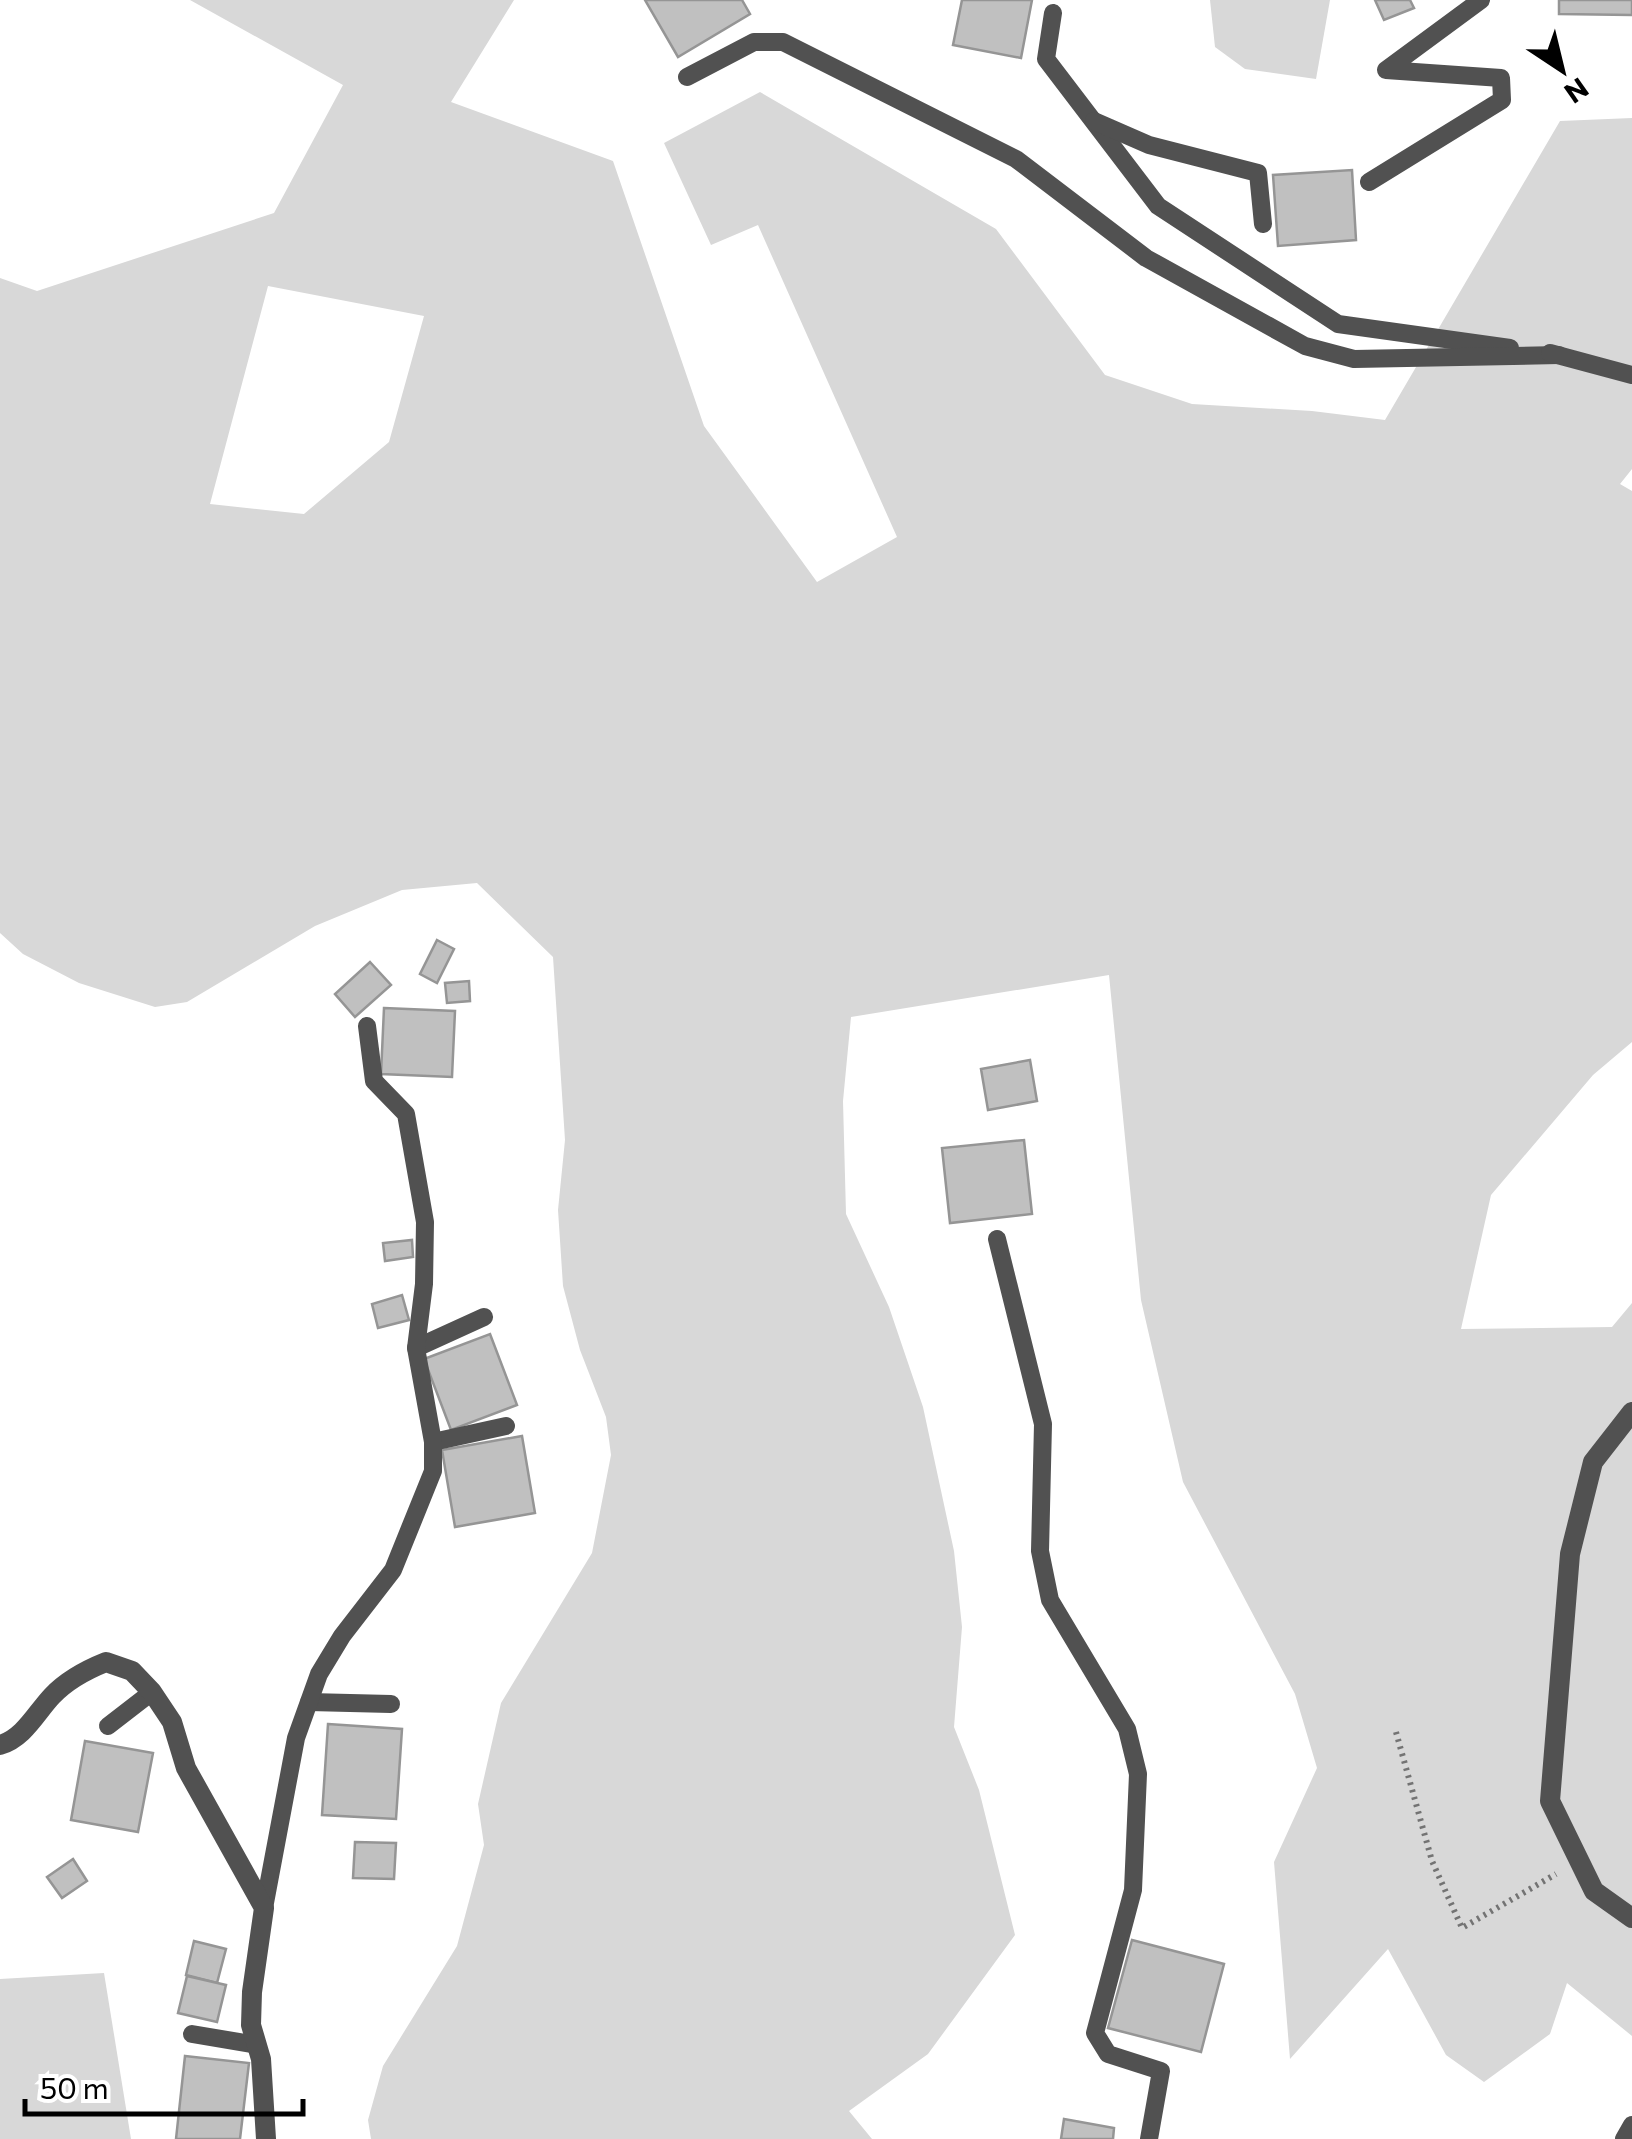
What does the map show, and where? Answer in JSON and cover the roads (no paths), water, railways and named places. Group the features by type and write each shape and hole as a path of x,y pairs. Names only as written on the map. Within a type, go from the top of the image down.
{"street":[{"path":"1632,1412 1593,1462 1570,1554 1550,1800 1594,1891 1632,1918"},
{"path":"0,1745 33,1722 52,1696 82,1672 106,1662 132,1672 152,1692 172,1722 186,1768 264,1908 251,2025 261,2059 266,2139"}],"lane":[{"path":"1369,182 1502,100 1501,78 1386,70 1482,0"},
{"path":"1054,13 1046,58 1158,206 1338,324 1560,355 1632,375"},
{"path":"688,77 754,42 783,42 1016,158 1146,258 1305,346 1354,359 1560,355"},
{"path":"1093,121 1149,145 1258,173 1263,224"},
{"path":"264,1908 296,1738 319,1674 342,1636 393,1570 433,1471 433,1442 416,1348 424,1284 425,1222 406,1114 374,1081 366,1026"},
{"path":"997,1239 1043,1424 1040,1551 1050,1600 1126,1729 1138,1774 1133,1890 1095,2033 1108,2054 1161,2071 1149,2139"},
{"path":"416,1348 484,1317"},
{"path":"433,1442 506,1426"},
{"path":"108,1726 152,1692"},
{"path":"309,1702 391,1704"},
{"path":"192,2034 257,2046"},
{"path":"1624,2139 1632,2125"}]}
